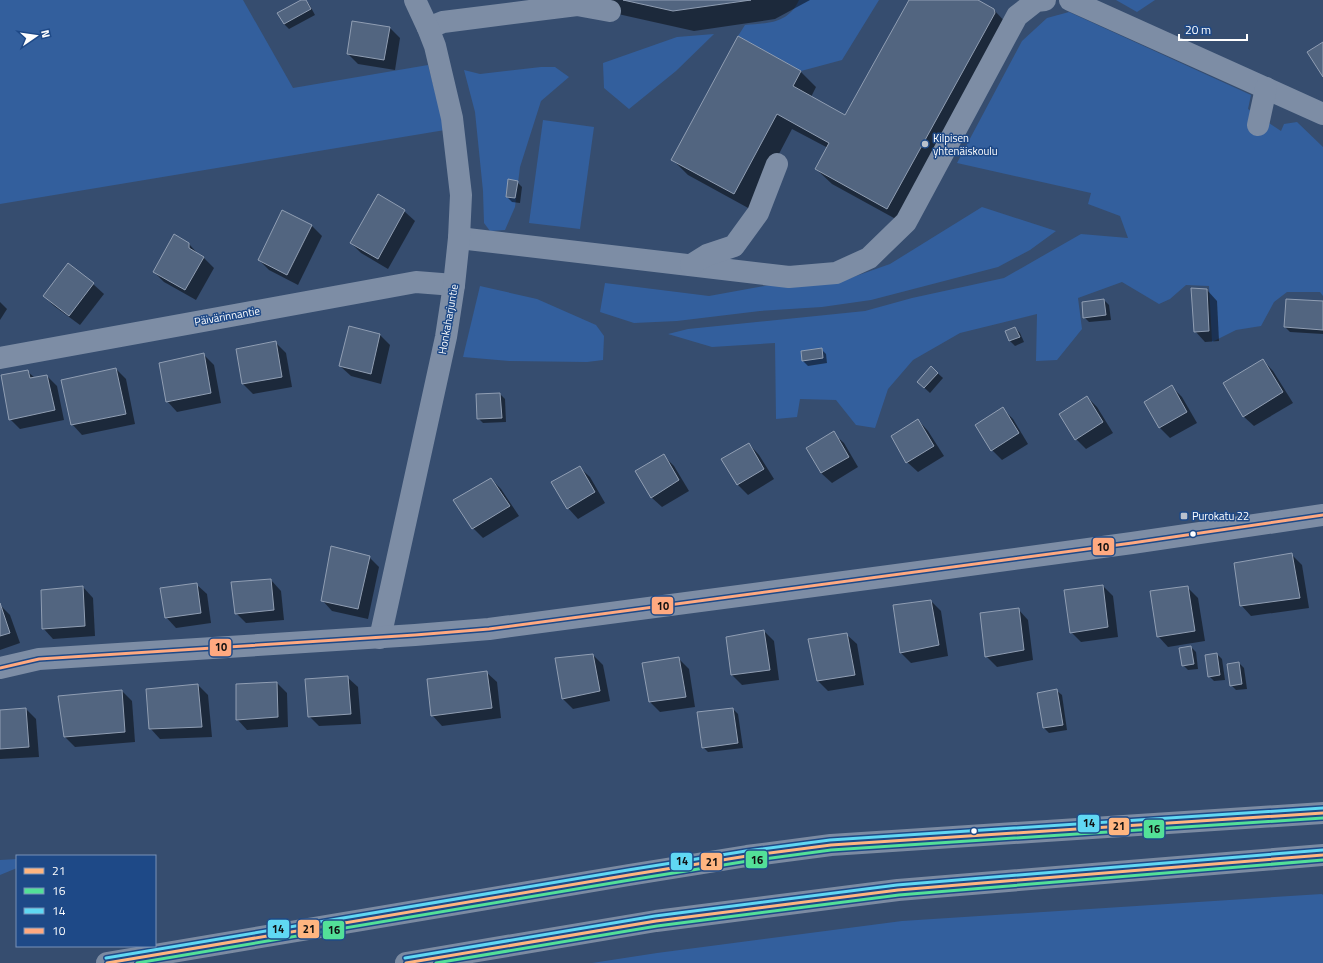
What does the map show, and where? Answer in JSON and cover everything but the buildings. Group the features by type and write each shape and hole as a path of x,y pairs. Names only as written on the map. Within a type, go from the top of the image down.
{"main road":[{"path":"107,963 629,875 747,856 823,846 1323,813"},
{"path":"406,963 656,922 898,890 1323,855"}],"street":[{"name":"Honkaharjuntie","path":"380,638 446,336 459,238 460,195 452,118 435,46 415,0"},
{"path":"459,238 789,277 836,273 869,258 906,222 1017,16 1036,1 1045,0"},
{"path":"1070,0 1323,114"},
{"path":"428,28 443,22 522,6 577,5 610,11"},
{"path":"1258,125 1266,88"},
{"path":"691,265 707,255 734,246 758,212 777,164"},
{"name":"Päivärinnantie","path":"0,358 416,282 454,284"},
{"path":"0,668 39,659 380,638 489,629 721,599 1323,515"}],"shaded area":[{"path":"0,0 243,0 293,88 428,65 445,130 0,204"},
{"path":"799,0 879,0 842,60 801,71 738,36 745,25 769,23 783,18 789,14"},
{"path":"1116,0 1155,0 1137,12"},
{"path":"1069,12 1251,95 1248,109 1281,131 1284,124 1297,122 1323,147 1323,296 1320,292 1287,292 1274,302 1261,326 1236,330 1212,342 1209,286 1186,285 1170,299 1159,304 1122,282 1078,298 1082,329 1057,360 1036,361 1037,314 960,333 913,360 888,389 875,428 856,425 836,400 800,399 797,417 776,419 775,343 712,347 668,334 688,329 865,311 912,298 1004,278 1081,234 1128,238 1120,216 1088,204 1091,193 957,163 1022,41 1047,18"},
{"path":"714,34 676,71 629,109 604,88 603,63 677,37"},
{"path":"541,67 555,67 569,77 541,101 520,167 515,207 505,230 490,231 484,223 483,191 475,112 464,70 480,74"},
{"path":"543,120 594,127 580,229 529,223"},
{"path":"982,207 1056,231 1030,250 998,267 871,300 822,307 760,311 677,321 634,323 600,312 605,283 709,296 770,285 836,283 890,264"},
{"path":"480,286 537,299 596,325 604,336 603,360 587,362 509,361 463,357"},
{"path":"16,859 16,868 0,875 0,860"},
{"path":"1322,894 1323,963 592,963 902,921"}],"transit line":[{"name":"10","path":"0,668 39,659 489,629 1132,543 1323,515"},
{"name":"14","path":"106,958 628,870 746,851 830,840 1323,808"},
{"name":"21","path":"107,963 629,875 747,856 831,845 1323,813"},
{"name":"16","path":"137,963 630,880 748,861 831,850 1323,818"},
{"name":"14","path":"405,958 655,916 897,885 1323,850"},
{"name":"21","path":"406,963 656,921 898,890 1323,855"},
{"name":"16","path":"436,963 657,926 899,895 1323,860"}],"place":[{"name":"Kilpisen yhtenäiskoulu","path":"925,144"},
{"name":"Purokatu 22","path":"1184,516"}]}
